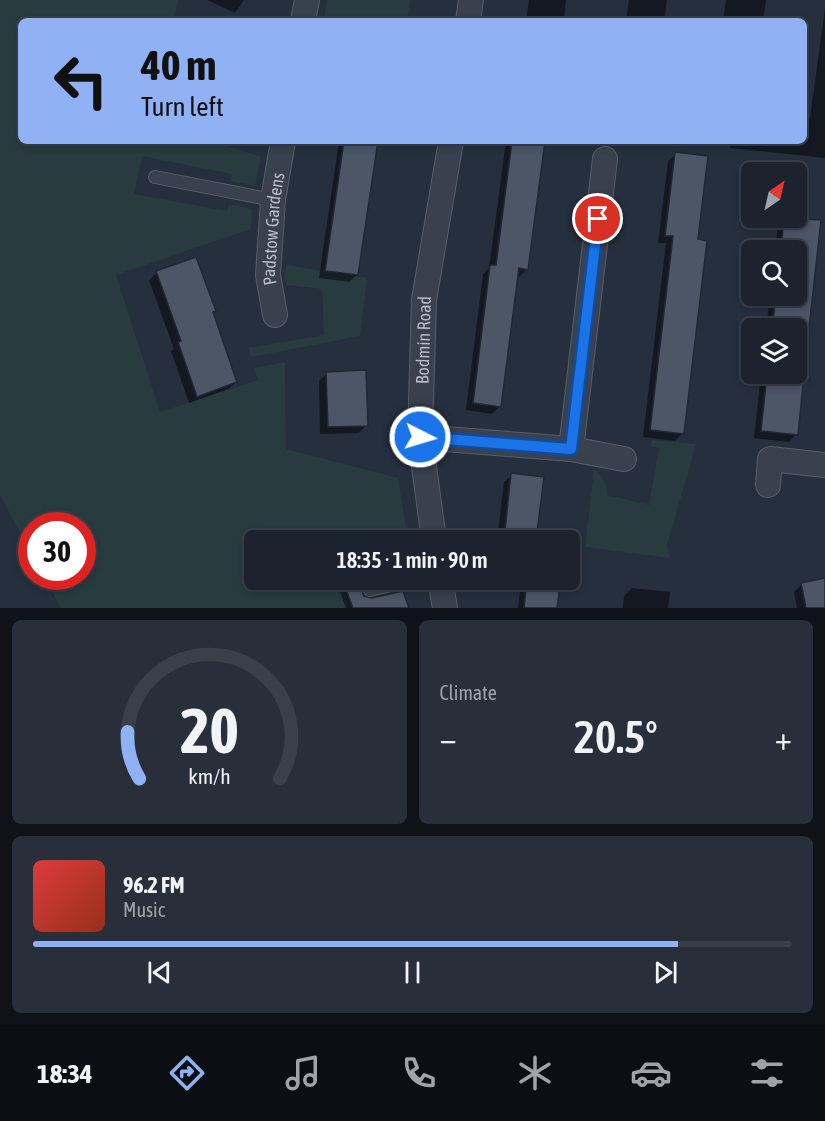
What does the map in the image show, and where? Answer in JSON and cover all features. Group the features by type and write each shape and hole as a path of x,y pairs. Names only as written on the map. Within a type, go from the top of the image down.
{"street":[{"path":"304,18 307,0"},
{"path":"468,18 471,0"},
{"name":"Padstow Gardens","path":"275,315 268,274 273,200 282,144"},
{"name":"Bodmin Road","path":"433,530 420,437 424,300 450,144"},
{"path":"571,449 605,159"},
{"path":"420,437 571,449 624,459"},
{"path":"768,485 770,459 825,465"},
{"path":"442,590 445,608"}],"lane":[{"path":"155,177 273,200"}],"green space":[{"path":"0,0 179,0 173,18 18,18 18,144 222,144 261,157 255,186 230,181 232,174 142,156 134,194 227,211 229,204 252,209 251,229 116,275 160,412 258,380 254,368 285,362 286,449 398,478 406,530 244,530 244,590 343,590 349,608 61,608 51,590 96,590 96,512 18,512 18,529 0,495"},
{"path":"327,0 410,0 407,18 324,18"},
{"path":"287,265 367,278 360,336 251,357 248,348 324,335 322,289 286,285 284,272"},
{"path":"652,440 696,444 667,545 670,558 585,547 594,470 604,481 607,495 649,505 659,448 651,446"}],"building":[{"path":"344,144 378,144 358,275 325,271"},
{"path":"512,144 545,144 528,270 519,268 501,407 473,403 490,265 496,265"},
{"path":"675,152 708,156 698,239 707,241 684,434 650,430 673,236 665,236"},
{"path":"807,219 821,220 809,328 807,328 807,318 773,318 775,306 807,306 807,240 782,240 783,228 807,228"},
{"path":"196,257 216,311 213,312 237,382 197,397 178,342 181,341 156,271"},
{"path":"366,370 368,426 328,427 326,372"},
{"path":"766,384 803,384 798,435 761,431"},
{"path":"511,473 544,477 537,530 505,530"},
{"path":"825,578 825,608 806,608 801,583"},
{"path":"346,590 362,590 364,596 372,598 403,591 409,608 353,608"},
{"path":"526,590 559,590 557,608 524,608"}],"route":[{"path":"420,437 571,449 598,219"}]}
